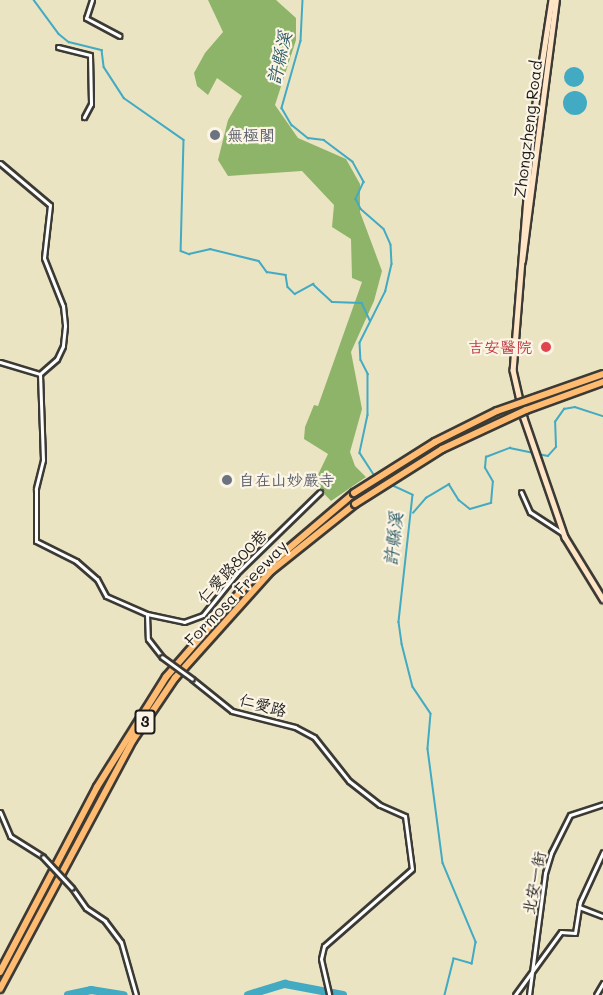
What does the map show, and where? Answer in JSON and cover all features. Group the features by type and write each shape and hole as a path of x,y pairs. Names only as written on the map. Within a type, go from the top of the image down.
{"highway":[{"name":"Formosa Freeway","path":"0,972 97,788 166,677 248,583 354,493 435,442 497,411 603,374"},
{"name":"Formosa Freeway","path":"0,989 133,740 175,678 217,627 272,571 355,504 442,449 526,410 603,382"}],"main road":[{"name":"Zhongzheng Road","path":"552,0 533,123 512,362 528,429 564,534"},
{"name":"Zhongzheng Road","path":"522,261 556,0"},
{"path":"564,534 603,598"}],"street":[{"path":"92,0 86,18 120,36"},
{"path":"58,47 90,55 91,104 84,117"},
{"path":"0,163 50,205 44,258 63,306 65,326 63,346 57,359 40,374"},
{"path":"0,362 40,374"},
{"path":"40,374 43,460 36,489 36,541 76,561 97,579 106,596 147,614"},
{"name":"仁愛路800巷","path":"147,614 184,622 203,615 237,573 320,492"},
{"path":"521,492 530,512 564,534"},
{"name":"仁愛路","path":"147,614 148,639 162,657 232,711 295,727 314,737 349,780 380,805 405,816 412,869 336,932 324,946 321,959 329,995"},
{"name":"北安一街","path":"529,995 545,873 555,844 570,814 603,804"},
{"path":"0,812 10,836 43,857 72,888 86,908 105,921 121,942 127,972 136,995"},
{"path":"514,995 561,932 575,933 579,907 603,852"},
{"path":"579,907 603,916"},
{"path":"596,995 603,983"}],"green space":[{"path":"208,0 276,0 296,18 296,40 275,105 298,138 346,159 360,184 360,212 382,271 374,301 351,352 362,409 350,452 355,466 366,477 331,501 314,483 328,454 304,439 305,427 314,405 318,406 362,282 352,278 351,239 332,227 334,205 302,171 228,176 218,160 228,120 242,96 217,78 208,95 197,86 194,73 205,53 223,32"}],"water":[{"path":"574,67 581,70 584,77 581,84 574,87 567,84 564,77 567,70"},
{"path":"575,91 580,92 586,98 586,108 580,114 575,115 570,114 564,108 563,103 564,98 570,92"}],"waterway":[{"path":"34,0 59,34 69,42 102,50 104,67 124,98 184,140 181,251 189,254 210,249 259,261 267,272 286,275 288,287 295,294 313,284 332,302 362,303 370,320"},
{"name":"許縣溪","path":"303,0 301,41 282,108 292,125 308,138 324,140 353,162 364,182 356,199 361,209 384,229 391,245 392,264 386,291 360,343 361,360 368,374 368,415 360,453 375,476"},
{"path":"538,454 548,456 556,447 555,422 564,409 575,407 603,416"},
{"path":"413,513 426,498 449,484 459,500 470,509 491,503 493,482 485,468 486,457 510,448 533,453"},
{"name":"許縣溪","path":"392,485 413,495 399,622 402,644 413,687 431,714 428,749 443,863 476,942 472,964 454,959 445,995"},
{"name":"許縣溪","path":"248,995 285,984 343,995"},
{"name":"許縣溪","path":"68,995 91,990 124,995"}],"place":[{"name":"無極閣","path":"215,135"},
{"name":"吉安醫院","path":"546,347"},
{"name":"自在山妙嚴寺","path":"227,480"}]}
